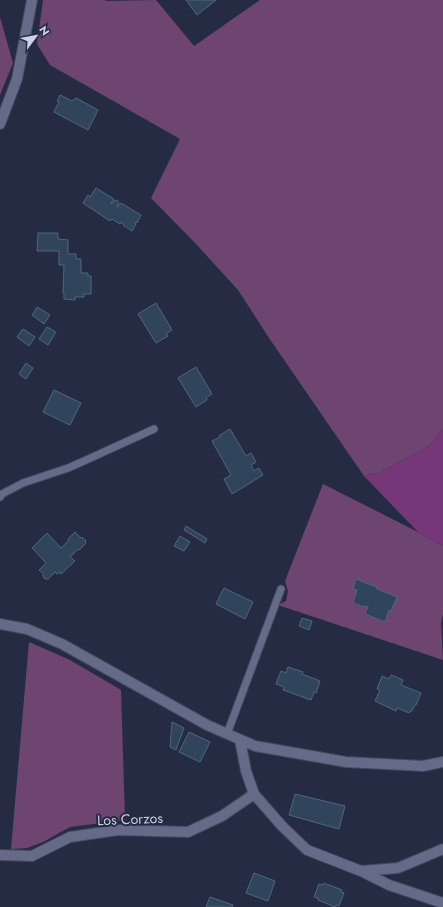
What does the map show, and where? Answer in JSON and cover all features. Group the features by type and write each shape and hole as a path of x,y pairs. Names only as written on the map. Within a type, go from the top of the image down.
{"street":[{"path":"0,124 17,80 32,0"},
{"path":"0,624 27,629 62,644 207,725 255,746 346,762 423,766 443,762"},
{"path":"240,740 246,771 254,794 282,826 306,850 361,871 389,885 443,902"},
{"name":"Los Corzos","path":"0,855 32,856 70,837 118,830 188,832 222,816 254,794"},
{"path":"361,871 398,868 443,850"}],"lane":[{"path":"0,497 2,494 23,483 84,462 154,429"},
{"path":"227,734 281,589"}],"shaded area":[{"path":"43,0 156,0 194,46 260,0 443,0 443,429 429,446 381,472 364,476 271,341 238,290 151,198 180,139 50,65 37,44"},
{"path":"0,17 13,63 0,95"},
{"path":"443,429 443,546 418,532 364,476 381,472 429,446"},
{"path":"323,484 443,546 443,614 441,623 443,660 278,605 286,601 288,591 285,581"},
{"path":"29,642 70,660 121,690 125,820 70,827 43,842 27,848 11,849"}],"building":[{"path":"186,0 216,0 197,15"},
{"path":"60,95 72,101 76,98 98,110 88,130 54,112 59,102 57,101"},
{"path":"96,188 114,199 111,203 112,204 117,200 119,203 117,207 121,203 141,215 132,231 121,222 120,224 112,219 110,221 83,203 88,195 90,197"},
{"path":"38,233 58,233 58,239 68,240 68,254 76,254 76,259 81,259 81,273 88,273 88,276 91,276 91,294 84,294 84,297 75,297 75,300 64,299 64,265 59,265 59,251 37,251"},
{"path":"156,303 172,330 166,334 168,336 156,343 138,314"},
{"path":"37,307 50,315 44,324 32,315"},
{"path":"47,327 56,332 48,345 39,339"},
{"path":"23,329 35,337 29,346 17,337"},
{"path":"26,363 33,368 26,379 19,374"},
{"path":"196,367 212,394 206,398 207,400 196,407 178,378"},
{"path":"54,390 81,403 70,425 43,412"},
{"path":"230,429 246,456 251,453 256,462 251,465 254,471 259,468 263,475 232,494 224,479 231,475 212,441"},
{"path":"186,526 207,539 205,543 184,530"},
{"path":"75,532 86,541 86,543 70,557 75,561 61,574 60,572 57,574 55,572 48,579 45,579 43,573 39,570 46,563 32,548 47,533 61,548"},
{"path":"180,536 190,542 184,551 174,546"},
{"path":"356,579 397,597 391,611 389,610 385,622 365,614 368,607 353,603 357,590 353,589"},
{"path":"224,588 253,602 245,619 216,604"},
{"path":"302,618 312,621 309,630 299,626"},
{"path":"288,667 303,672 302,674 320,681 316,693 314,692 311,700 283,690 284,687 276,684 281,671 286,673"},
{"path":"391,675 403,680 401,685 421,693 416,705 409,713 397,708 396,711 375,701 380,690 377,689 382,676 389,679"},
{"path":"172,722 184,728 176,750 170,747"},
{"path":"189,732 210,742 200,762 179,752"},
{"path":"295,794 345,806 339,829 289,815"},
{"path":"254,873 275,881 268,901 246,893"},
{"path":"324,883 342,890 341,892 344,893 339,906 336,905 335,907 314,897 319,884 323,885"},
{"path":"210,897 233,905 232,907 206,907"}]}
